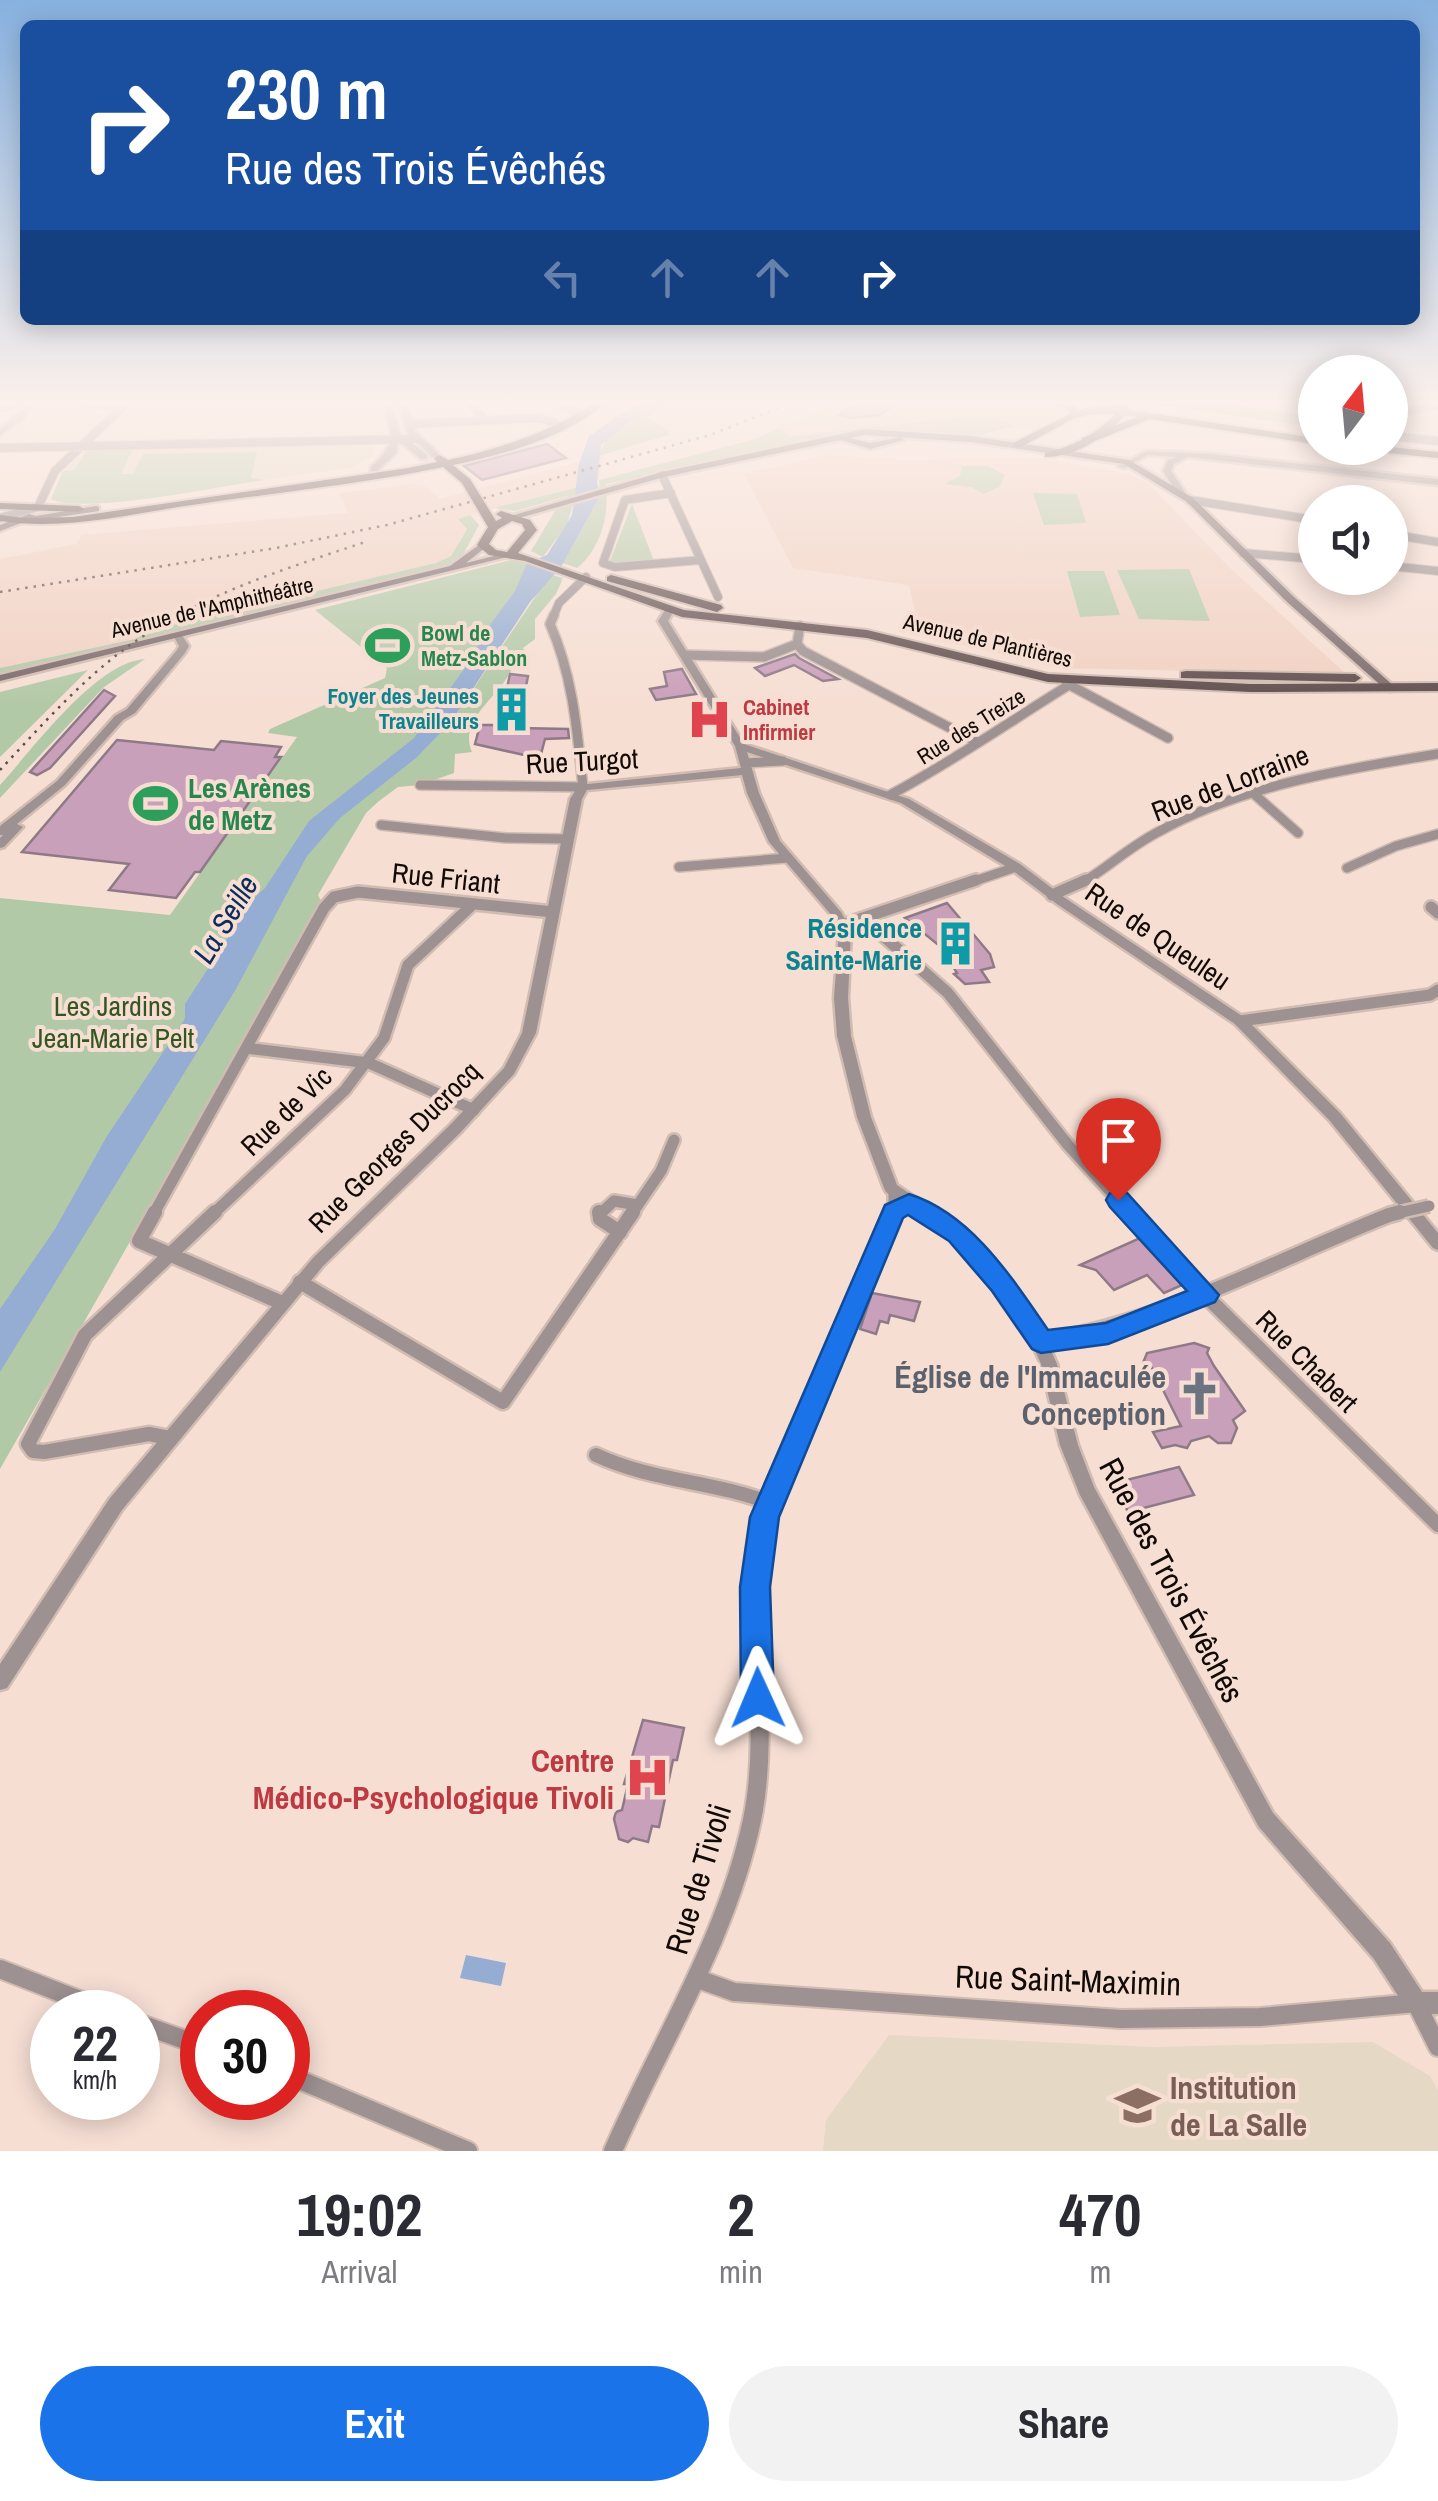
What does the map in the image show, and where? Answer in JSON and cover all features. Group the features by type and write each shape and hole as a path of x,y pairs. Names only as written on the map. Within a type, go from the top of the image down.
{"main road":[{"path":"0,531 17,522 136,504"},
{"path":"0,531 63,514 138,504"},
{"path":"480,504 494,526"},
{"path":"551,504 494,526 483,544 492,553 519,554 580,575"},
{"path":"1195,504 1387,684 1438,684"},
{"path":"0,506 38,507 63,514"},
{"path":"519,554 547,506"},
{"path":"17,522 96,510"},
{"path":"485,510 526,522 532,530"},
{"path":"0,531 63,514"},
{"path":"0,518 40,521"},
{"name":"Avenue de l'Amphithéâtre","path":"433,575 464,562 483,544"},
{"name":"Avenue de l'Amphithéâtre","path":"0,678 519,554"},
{"name":"Avenue de Plantières","path":"580,575 680,608 903,641 1084,686 1250,688 1387,684"},
{"name":"Avenue de Plantières","path":"580,575 636,584 680,608 877,628 1048,670 1352,677 1387,684"},
{"path":"1352,677 1362,672 1358,658"}],"street":[{"path":"624,504 603,563 615,567 701,560"},
{"path":"676,504 718,598"},
{"path":"1231,504 1298,517"},
{"path":"0,518 38,507"},
{"path":"1408,537 1438,542"},
{"path":"1243,552 1298,557"},
{"path":"1408,568 1438,571"},
{"name":"Rue Georges Ducrocq","path":"0,1681 74,1563 170,1438 300,1282 381,1197 474,1110 510,1070 526,1043 576,799 583,787 576,708 560,645 550,624 580,575"},
{"path":"680,608 668,627 740,746 764,822 842,925 844,1036 864,1117 899,1203"},
{"path":"797,644 800,626"},
{"path":"0,832 61,783 119,718 131,711 182,650 179,637"},
{"path":"685,655 764,657 797,644"},
{"path":"797,644 830,666 977,742"},
{"name":"Rue des Treize","path":"890,795 960,758 977,742 1066,683"},
{"path":"1084,686 1168,738"},
{"path":"0,845 26,819 70,787 129,719 131,711"},
{"name":"Rue de Queuleu","path":"740,746 890,795 1016,867 1240,1021 1335,1117 1438,1244"},
{"name":"Rue de Lorraine","path":"1052,895 1073,888 1172,824 1254,794 1328,771 1438,754"},
{"name":"Rue de Queuleu","path":"746,767 784,762"},
{"name":"Rue Turgot","path":"420,786 583,787 746,767"},
{"path":"1254,794 1298,833"},
{"path":"382,825 506,838 568,839"},
{"path":"1347,868 1396,846 1438,834"},
{"path":"679,867 788,858"},
{"path":"842,925 1016,867"},
{"name":"Rue Friant","path":"334,897 358,892 554,912"},
{"path":"282,1303 139,1241 334,897"},
{"name":"Rue de Vic","path":"170,1438 149,1434 44,1452 33,1452 28,1444 76,1351 95,1325 345,1090 368,1063 388,1027 408,965 471,906"},
{"name":"Rue Chabert","path":"864,919 948,993 1068,1145 1261,1354 1438,1525"},
{"path":"1240,1021 1430,995 1438,990"},
{"path":"246,1048 368,1063 474,1110"},
{"path":"300,1282 504,1402 661,1170 674,1140"},
{"path":"620,1232 600,1219 600,1212 614,1200 638,1205"},
{"name":"Rue des Trois Évêchés","path":"899,1203 958,1234 1001,1284 1041,1342 1086,1490 1266,1820 1427,2003"},
{"name":"Rue de Tivoli","path":"613,2151 716,1937 752,1819 759,1752 756,1558 770,1503 899,1203"},
{"path":"1041,1342 1108,1333 1389,1216 1433,1206"},
{"path":"596,1455 630,1470 731,1488 770,1503"},
{"path":"0,1969 54,1990"},
{"name":"Rue Saint-Maximin","path":"698,1979 734,1992 1121,2019 1260,2017 1427,2003"},
{"path":"1427,2003 1438,2047"},
{"path":"310,2084 468,2151"}],"shaded area":[{"path":"344,504 509,504 459,518 467,528 451,556 436,563 147,631 135,639 0,668 0,559 76,544 82,535 348,513"},
{"path":"760,504 1169,504 1228,566 1346,674 1057,668 920,634 909,585 793,568"},
{"name":"Institution de La Salle","path":"889,2035 1153,2047 1373,2042 1430,2076 1438,2091 1438,2151 823,2151 826,2120"}],"green space":[{"path":"508,504 538,504 515,511 494,508"},
{"path":"573,504 567,524 543,557 531,551 555,511"},
{"path":"595,504 606,504 598,540 586,560 577,568 563,563"},
{"path":"632,504 632,504 654,561 610,561"},
{"path":"1037,504 1080,504 1086,523 1044,525"},
{"path":"470,515 479,525 464,553 468,555 452,565 190,632 0,675 0,668 135,639 147,631 436,563 451,556 467,529 458,519"},
{"name":"Les Jardins Jean-Marie Pelt","path":"515,559 540,569 434,729 405,745 406,765 451,722 548,578 563,578 556,594 535,619 535,639 523,648 526,653 472,724 472,752 455,754 454,773 420,785 398,787 366,813 318,895 321,901 327,897 0,1469 0,898 170,915 297,737 268,733 270,729 385,678 387,668 315,610"},
{"path":"1189,569 1210,621 1139,619 1117,570"},
{"path":"1067,571 1104,571 1120,615 1080,617"},
{"path":"145,659 104,687 0,798 0,785 66,710 106,675"},
{"path":"88,670 0,757 0,692"}],"water":[{"path":"573,504 595,504 561,567 530,602 451,722 416,758 340,818 307,856 236,989 0,1372 0,1309 55,1229 107,1136 178,1030 185,1018 185,1004 253,899 265,888 309,821 414,738 475,654 482,636 515,591 527,563 547,555 572,515"},
{"path":"466,1955 506,1963 501,1986 460,1978"}],"building":[{"path":"795,654 838,679 823,681 794,665 765,676 755,668"},
{"path":"682,669 696,694 656,700 650,689 667,686 664,672"},
{"name":"Foyer des Jeunes Travailleurs","path":"510,674 528,676 518,728 568,729 569,738 545,739 541,754 533,757 475,744 480,725 499,725"},
{"path":"104,690 115,696 50,768 37,775 30,772"},
{"name":"Les Arènes de Metz","path":"117,740 214,750 221,741 281,747 275,757 281,757 200,872 195,872 176,898 109,890 129,864 22,852"},
{"name":"Résidence Sainte-Marie","path":"947,903 990,954 994,967 981,970 989,982 965,984 954,974 957,973 941,947 905,918"},
{"path":"1140,1238 1182,1285 1164,1293 1147,1275 1114,1290 1096,1270 1080,1265"},
{"path":"872,1293 920,1302 914,1321 890,1315 888,1323 880,1321 876,1334 860,1329"},
{"name":"Église de l'Immaculée Conception","path":"1194,1343 1209,1348 1207,1353 1214,1366 1245,1411 1233,1420 1237,1428 1231,1443 1218,1443 1209,1436 1191,1441 1187,1448 1162,1448 1153,1432 1181,1426 1151,1366 1143,1363 1147,1353"},
{"path":"1179,1467 1194,1495 1128,1512 1114,1483"},
{"name":"Centre Médico-Psychologique Tivoli","path":"643,1720 684,1728 659,1827 652,1826 648,1842 633,1838 628,1842 619,1839 614,1819 616,1812 622,1810 628,1784 624,1784"}],"railway":[{"path":"0,592 276,548 387,525 461,504"},
{"path":"0,770 97,671 160,626 245,584 365,542"}],"place":[{"name":"Bowl de Metz-Sablon","path":"388,646"},
{"name":"Foyer des Jeunes Travailleurs","path":"512,709"},
{"name":"Cabinet Infirmier","path":"710,720"},
{"name":"Les Arènes de Metz","path":"155,804"},
{"name":"Résidence Sainte-Marie","path":"955,944"},
{"name":"Église de l'Immaculée Conception","path":"1199,1394"},
{"name":"Centre Médico-Psychologique Tivoli","path":"647,1778"},
{"name":"Institution de La Salle","path":"1137,2105"}],"route":[{"path":"758,1698 755,1587 764,1517 894,1212 909,1204 958,1234 1001,1284 1041,1342 1108,1333 1206,1295 1118,1200"}],"water label":[{"name":"La Seille","path":"225,919"}]}
